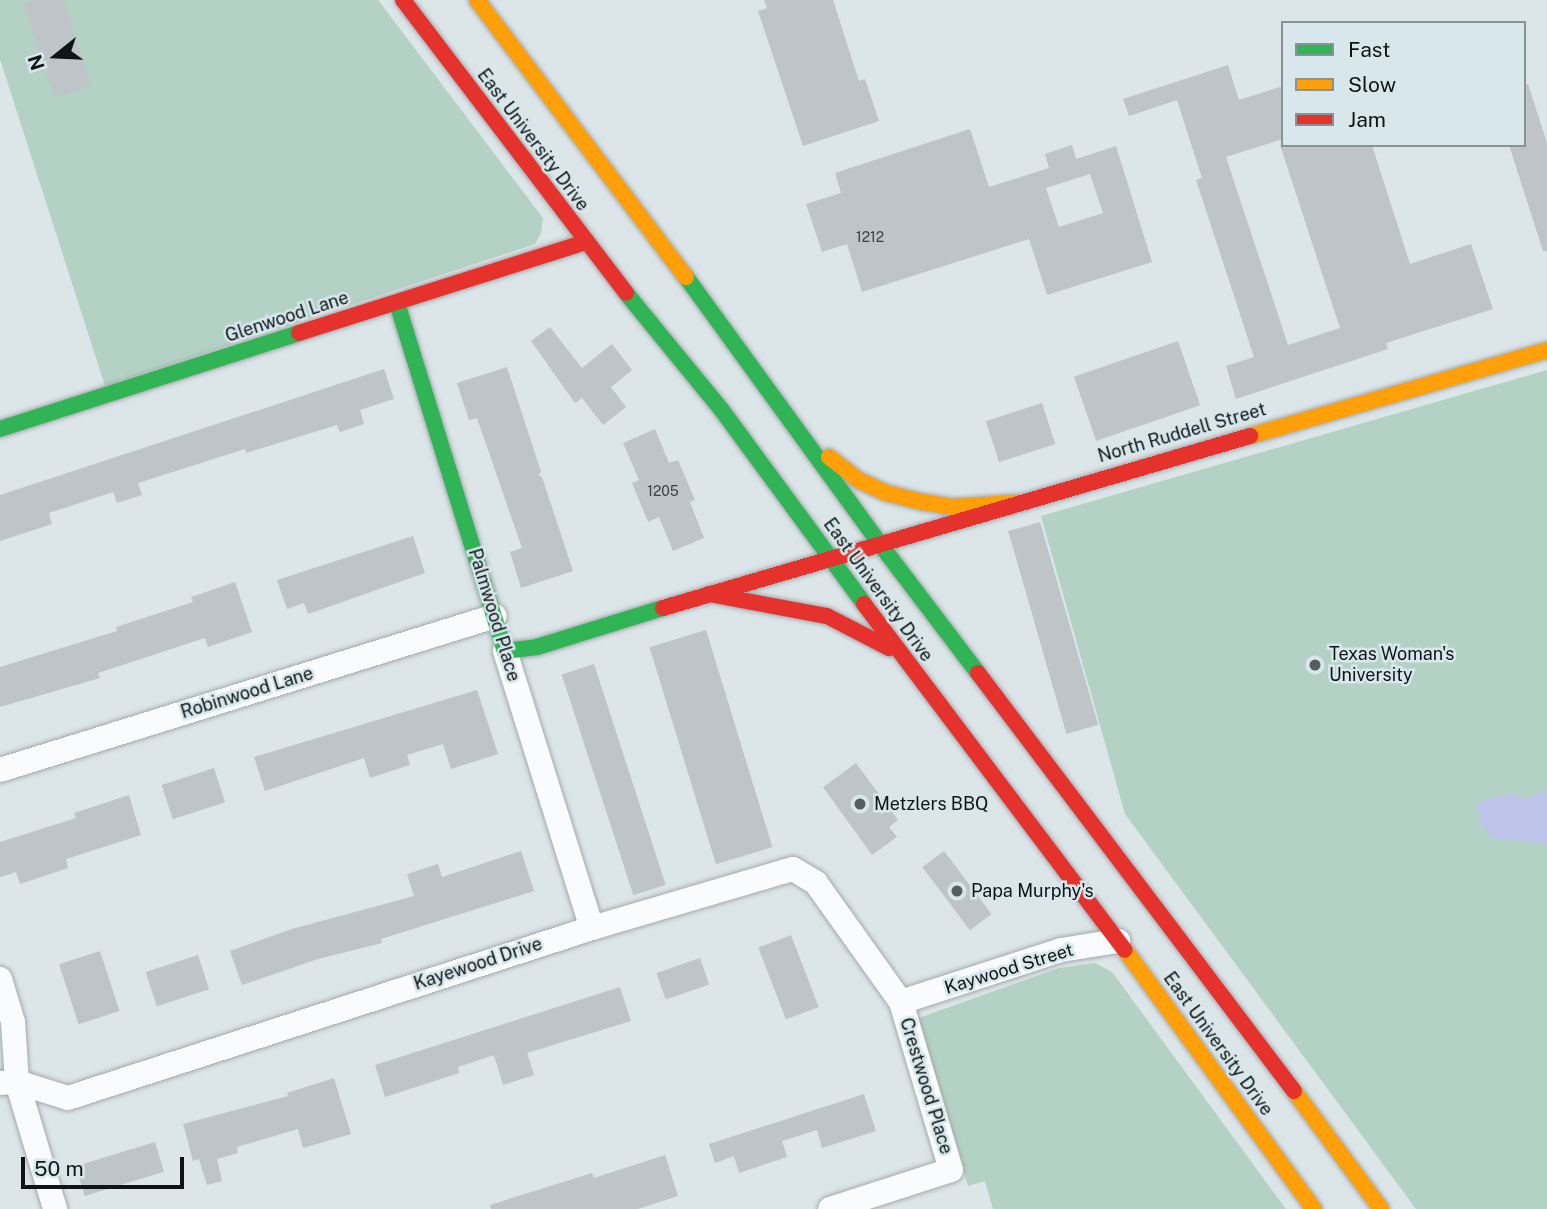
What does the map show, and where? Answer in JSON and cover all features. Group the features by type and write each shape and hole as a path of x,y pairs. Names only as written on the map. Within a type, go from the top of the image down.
{"main road":[{"name":"East University Drive","path":"404,0 586,242 721,409 899,653 1118,941 1314,1209"},
{"name":"East University Drive","path":"477,0 794,423 880,544 1200,964 1381,1209"},
{"name":"Glenwood Lane","path":"0,429 586,242"},
{"name":"Palmwood Place","path":"397,303 505,651"},
{"name":"North Ruddell Street","path":"829,556 880,544 1547,350"},
{"path":"794,423 836,464 858,480 886,493 953,507 1014,503"},
{"path":"505,651 537,647 829,556"},
{"path":"709,594 827,616 899,653"}],"street":[{"name":"Robinwood Lane","path":"0,770 495,616"},
{"name":"Palmwood Place","path":"505,651 592,928"},
{"name":"Kayewood Drive","path":"8,1083 68,1098 592,928 793,869 816,883 901,1002"},
{"name":"Kaywood Street","path":"901,1002 1061,950 1118,941"},
{"path":"0,979 13,1022 8,1083 55,1209"},
{"name":"Crestwood Place","path":"830,1209 951,1170 901,1002"}],"green space":[{"path":"0,0 378,0 543,218 541,233 535,244 105,386 0,59"},
{"name":"Texas Woman's University","path":"1547,370 1547,1209 1416,1209 1125,814 1041,516"},
{"path":"1095,963 1112,972 1286,1209 993,1209 985,1181 968,1186 916,1019 1059,968"}],"water":[{"path":"1547,790 1547,844 1490,838 1480,822 1477,803 1511,793 1525,799"}],"building":[{"path":"35,0 63,0 91,86 55,98 24,4"},
{"path":"764,0 833,0 859,81 865,79 879,121 803,146 758,11 767,8"},
{"path":"1228,65 1239,100 1281,87 1281,140 1226,157 1288,345 1340,328 1280,145 1373,147 1410,264 1471,244 1493,309 1386,343 1388,349 1236,399 1226,366 1254,357 1196,180 1202,178 1177,100 1129,116 1123,99"},
{"path":"1526,84 1547,143 1547,251 1543,251 1510,147 1526,147"},
{"path":"970,129 989,187 1049,168 1045,154 1072,145 1076,159 1116,146 1152,262 1047,295 1029,239 862,292 847,244 822,252 806,204 841,193 835,173","holes":["1090,174 1103,213 1059,227 1046,188"]},
{"path":"550,327 582,368 612,344 632,370 611,387 626,407 603,425 582,398 575,403 531,341"},
{"path":"1178,341 1200,405 1096,441 1074,377"},
{"path":"507,367 541,472 538,475 542,477 573,571 521,588 510,552 522,548 477,418 469,420 457,383"},
{"path":"384,369 394,399 360,410 364,424 340,432 337,425 246,453 245,449 138,483 142,495 117,503 113,492 49,513 52,524 0,541 0,495"},
{"path":"1042,403 1055,444 999,462 986,421"},
{"path":"655,429 669,463 678,460 695,500 690,502 704,538 673,551 659,517 648,522 632,483 639,480 623,443"},
{"path":"1040,522 1098,725 1066,734 1008,531"},
{"path":"413,536 425,573 308,614 304,603 287,609 277,580"},
{"path":"235,582 252,632 208,647 205,638 98,673 100,678 0,707 0,667 117,631 116,627 193,602 191,597"},
{"path":"706,630 772,847 716,864 650,647"},
{"path":"594,664 666,885 633,895 562,675"},
{"path":"477,690 498,754 451,769 443,744 407,755 410,765 370,778 364,758 265,791 254,757"},
{"name":"Metzlers BBQ","path":"856,763 898,820 889,827 897,837 872,855 823,787"},
{"path":"214,768 225,802 173,819 162,785"},
{"path":"129,795 141,835 66,859 68,868 20,884 16,872 0,877 0,842 76,818 74,813"},
{"path":"521,851 534,891 381,939 382,943 318,959 242,985 230,951 292,929 414,896 407,874 438,864 442,877"},
{"name":"Papa Murphy's","path":"944,851 992,914 970,930 922,867"},
{"path":"791,935 819,1007 786,1019 758,948"},
{"path":"100,951 119,1011 79,1024 59,964"},
{"path":"198,955 209,989 157,1006 146,972"},
{"path":"700,958 709,984 666,999 657,973"},
{"path":"620,987 631,1021 527,1053 534,1075 503,1085 494,1055 458,1067 459,1073 385,1097 375,1065"},
{"path":"334,1078 351,1134 303,1148 298,1129 237,1147 238,1153 217,1159 222,1181 207,1185 199,1159 193,1161 183,1124 288,1096 287,1093"},
{"path":"864,1094 876,1131 822,1148 817,1130 782,1141 787,1157 739,1173 734,1156 715,1163 709,1144"},
{"path":"155,1142 164,1172 85,1196 76,1166"},
{"path":"665,1155 678,1196 638,1209 491,1209 490,1205 592,1173 594,1178"}],"traffic: fast":[{"path":"686,277 880,544 978,673"},
{"path":"626,293 721,409 864,604"},
{"path":"397,303 505,651 537,647 663,608"},
{"path":"0,429 299,333"}],"traffic: slow":[{"path":"477,0 686,277"},
{"path":"1250,436 1547,350"},
{"path":"829,457 858,480 886,493 922,502 953,507 1014,503"},
{"path":"1125,950 1314,1209"},
{"path":"1294,1091 1381,1209"}],"traffic: jam":[{"path":"403,0 626,293"},
{"path":"299,333 586,242"},
{"path":"663,608 1250,436"},
{"path":"709,594 827,616 889,648"},
{"path":"864,604 1125,950"},
{"path":"978,673 1294,1091"}],"place":[{"name":"Texas Woman's University","path":"1315,665"},
{"name":"Metzlers BBQ","path":"860,804"},
{"name":"Papa Murphy's","path":"957,891"}]}
